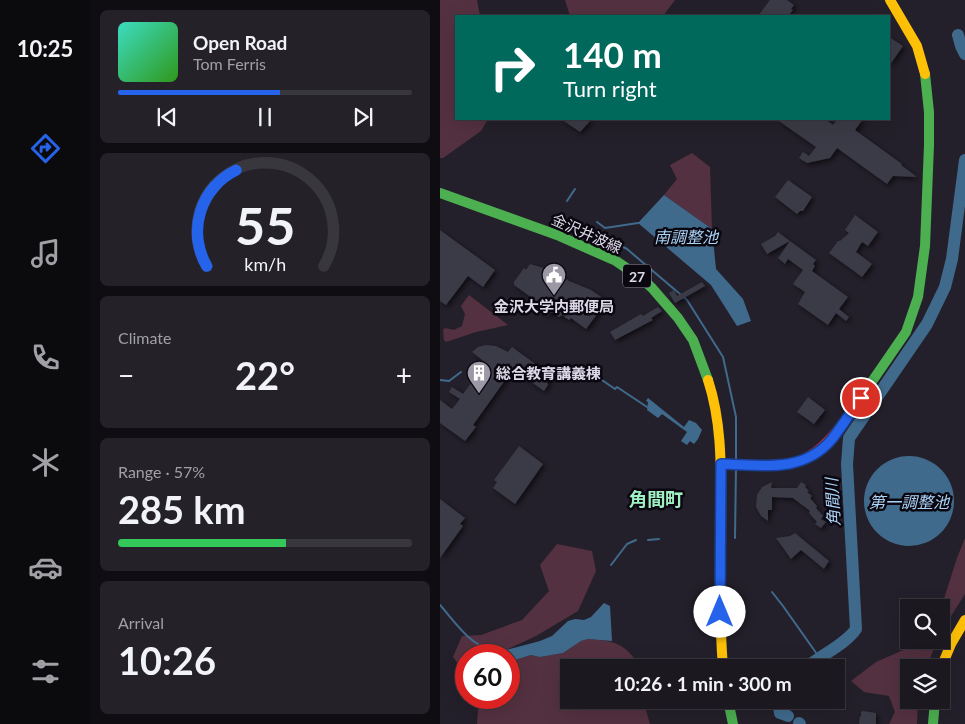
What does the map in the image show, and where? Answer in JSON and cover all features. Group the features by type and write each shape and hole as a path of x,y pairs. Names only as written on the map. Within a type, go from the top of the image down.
{"street":[{"path":"721,464 789,465 810,457 831,440 907,330 915,309 920,286 925,241 929,101 923,61 915,42 890,0"},
{"name":"金沢井波線","path":"440,193 558,235 616,261 652,288 678,318 693,340 701,358 715,402 721,464 720,631 722,659"},
{"path":"945,659 965,620"},
{"path":"730,709 733,724"},
{"path":"933,724 934,709"}],"shaded area":[{"path":"440,0 477,0 480,15 455,15 455,120 487,120 481,131 443,158 440,158"},
{"path":"565,0 675,0 664,15 570,15"},
{"path":"692,153 710,167 712,229 664,195 677,179 670,165"},
{"path":"469,295 508,325 476,332 446,342 443,330 445,328 454,330 462,326 465,314 461,306"},
{"path":"965,538 965,594 950,618 950,599 944,599"},
{"path":"557,544 592,551 596,571 578,611 519,644 459,644 462,636 481,635 522,620 549,591 540,565"},
{"path":"588,639 613,642 624,648 634,659 560,659 560,709 646,709 650,724 477,724 478,709 520,709 520,658 531,655 540,657 563,653 581,641"},
{"path":"906,649 934,649 930,659 900,659 900,709 918,709 917,724 889,724 895,712 889,696 864,692 851,681 876,662"}],"water":[{"name":"南調整池","path":"664,195 712,229 716,269 743,299 751,321 737,326 711,285 638,223"},
{"path":"648,398 684,427 689,420 696,423 702,430 694,444 690,441 687,445 681,441 687,432 662,414 658,418 647,410 648,402 646,401"},
{"name":"第一調整池","path":"909,456 926,459 941,469 951,484 954,501 951,518 941,533 926,543 909,546 892,543 877,533 867,518 864,501 867,484 877,469 892,459"},
{"path":"604,603 610,606 612,641 588,639 581,641 563,653 540,657 531,655 520,658 520,646 552,636 568,621 575,619 584,620 591,617"}],"building":[{"path":"770,0 787,0 794,5 789,15 759,15"},
{"path":"890,38 903,46 890,65"},
{"path":"562,120 591,120 580,132"},
{"path":"777,120 826,120 833,125 837,120 862,120 855,130 917,177 893,176 887,184 837,148 830,158 807,163 799,158 803,152 809,156 816,147"},
{"path":"788,180 812,197 803,211 797,214 775,197"},
{"path":"855,215 878,232 868,246 862,242 856,252 872,264 862,277 829,253 838,241 849,233 845,230"},
{"path":"440,230 495,270 483,287 468,276 446,305 440,301"},
{"path":"778,232 790,241 767,254 761,244 775,236"},
{"path":"790,241 816,260 812,271 848,297 839,309 849,317 846,321 836,313 828,325 798,304 805,292 793,284 803,270 788,259 785,264 778,258"},
{"path":"530,264 554,271 569,281 591,290 607,301 586,329 571,318 569,320 562,315 559,317 551,312 548,316 543,312 546,308 514,285 514,282 524,268 526,270"},
{"path":"702,282 705,286 675,303 669,293 674,290 677,296"},
{"path":"658,307 662,311 651,318 653,320 615,340 610,332 641,314 643,316"},
{"path":"486,345 496,346 508,352 512,347 552,376 547,382 548,385 544,391 513,369 473,425 476,427 465,441 440,423 440,400 452,409 460,399 449,392 452,387 463,394 486,363 472,352 478,347"},
{"path":"808,397 825,410 814,424 797,412"},
{"path":"519,446 543,464 515,504 493,488 497,482 494,480"},
{"path":"772,482 771,488 797,488 801,482 806,485 805,487 809,491 807,492 812,496 810,498 823,516 821,519 826,522 821,528 815,524 817,522 809,513 810,511 793,498 772,497 772,510 768,510 768,521 761,516 756,507 757,495 762,487"},
{"path":"440,499 465,518 460,524 463,526 440,558"},
{"path":"795,533 829,561 824,569 801,550 791,559 776,538 790,536"},
{"path":"861,712 876,713 876,724 859,724"}],"waterway":[{"name":"角間川","path":"958,35 965,54"},
{"name":"角間川","path":"818,659 840,645 856,629 847,464 849,438 927,324 945,287 952,259 965,160"},
{"path":"567,201 575,189"},
{"path":"597,222 605,228 638,223"},
{"path":"599,234 627,249 687,300 723,357 736,417 736,460"},
{"path":"586,369 615,389 617,387 647,407"},
{"path":"440,380 449,381 461,372"},
{"path":"735,538 736,468"},
{"path":"648,540 659,539"},
{"path":"611,565 627,544 636,540"},
{"path":"772,592 819,657"},
{"path":"440,605 460,629 478,644"},
{"name":"角間川","path":"779,709 780,713 788,716"}],"traffic: fast":[{"path":"860,399 906,332 918,297 925,246 929,145 929,112 925,74"},
{"path":"440,193 557,235 616,261 641,278 678,318 693,340 708,380"},
{"path":"730,709 733,724"},
{"path":"933,724 934,709"}],"traffic: slow":[{"path":"890,0 917,46 925,74"},
{"path":"708,380 716,412 721,462 720,610 723,659"},
{"path":"945,659 965,620"}],"traffic: jam":[{"path":"721,464 770,466 788,464 803,459 817,451 830,439 860,399"}],"place":[{"name":"金沢大学内郵便局","path":"554,296"},
{"name":"総合教育講義棟","path":"479,394"}],"district":[{"name":"角間町","path":"656,499"}],"route":[{"path":"720,612 721,464 789,465 810,457 831,440 861,398"}]}
